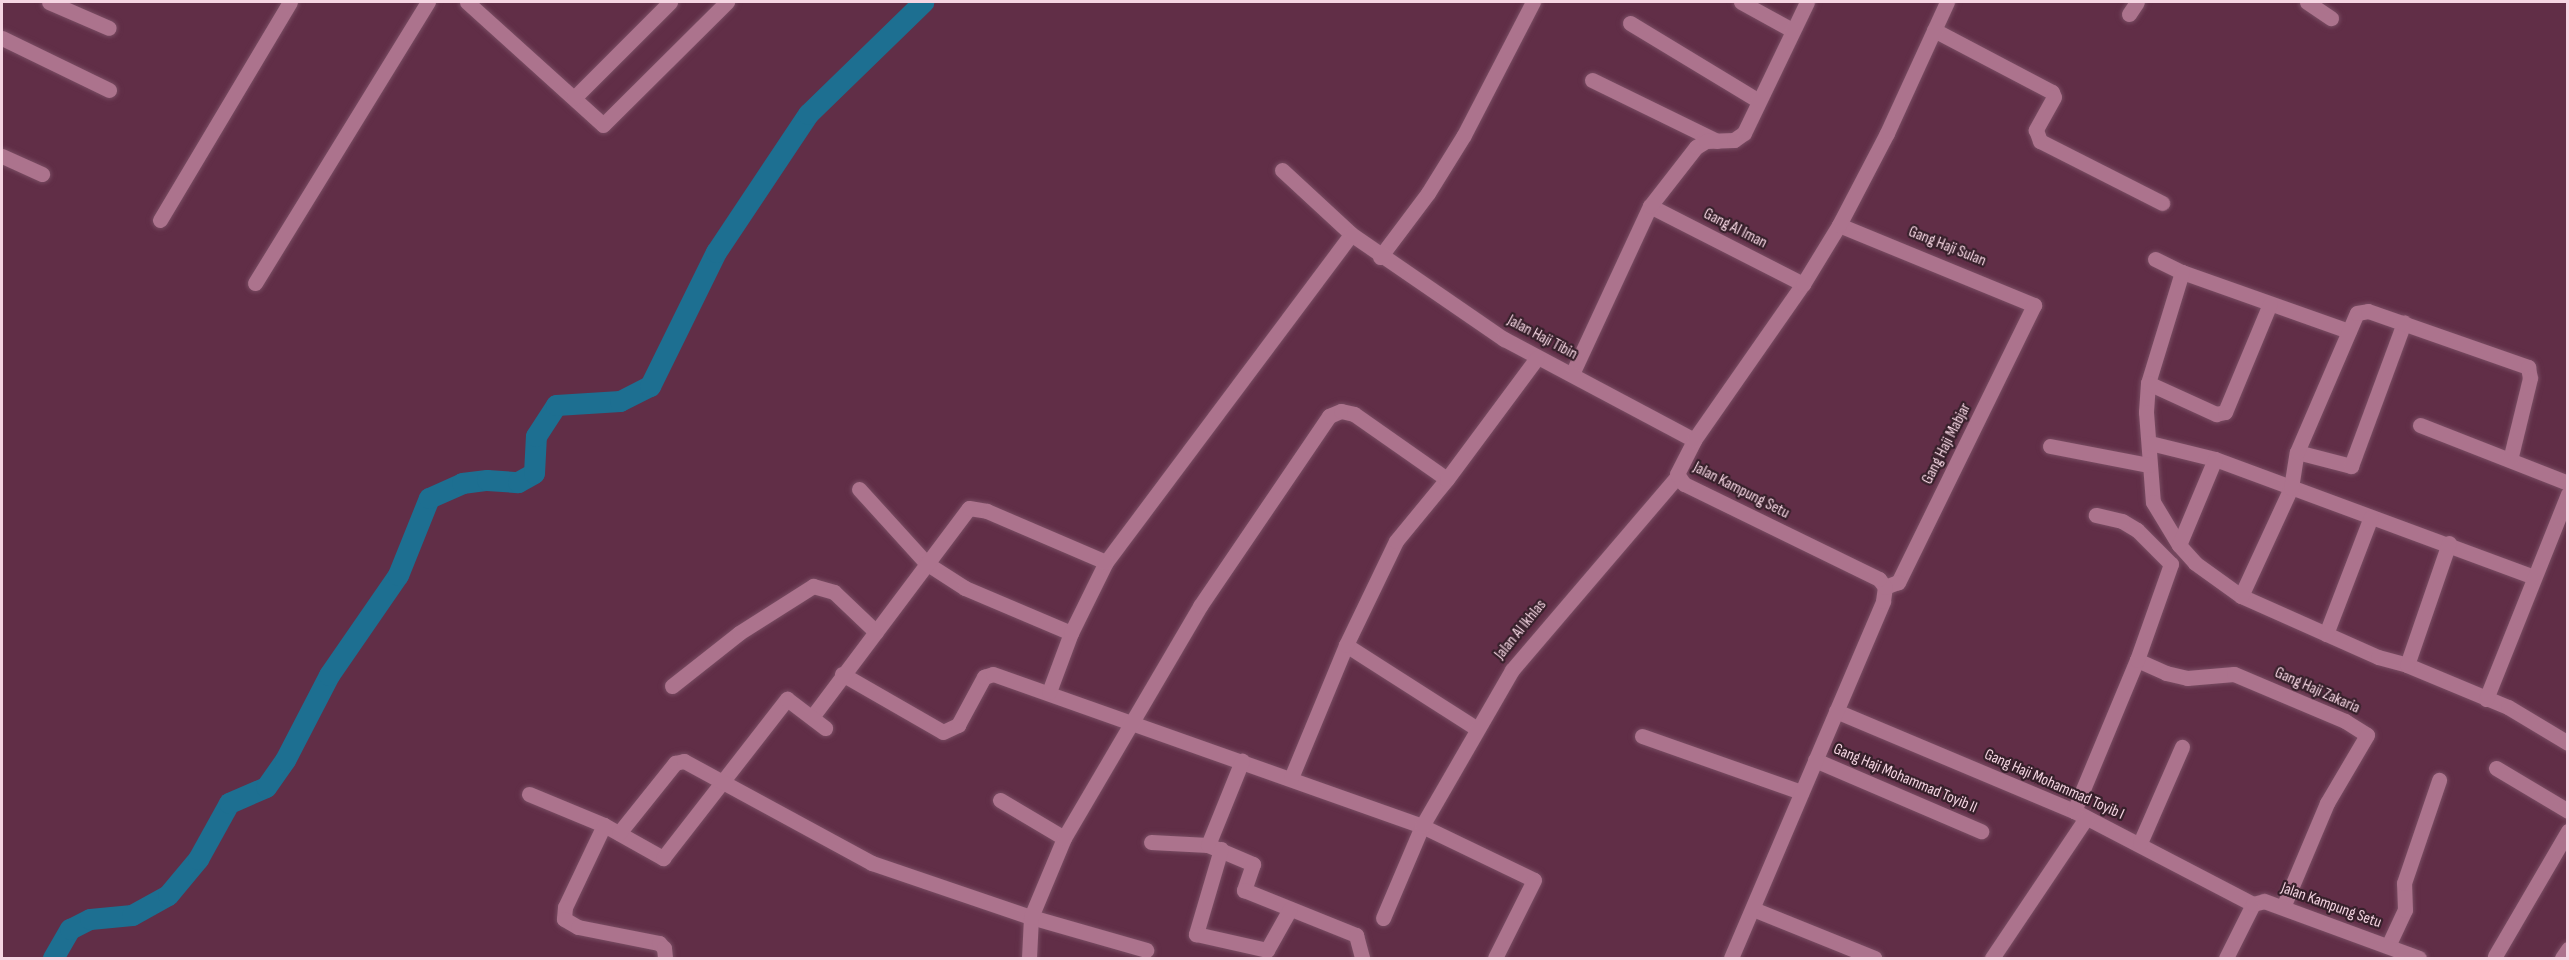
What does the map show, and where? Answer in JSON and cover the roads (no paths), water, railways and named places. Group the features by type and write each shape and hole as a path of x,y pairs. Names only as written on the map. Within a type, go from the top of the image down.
{"street":[{"path":"49,2 109,28"},
{"path":"160,220 290,2"},
{"path":"255,283 428,2"},
{"path":"467,2 603,125 727,2"},
{"path":"574,98 670,2"},
{"path":"1380,257 1428,193 1464,135 1533,2"},
{"path":"1741,2 1792,30"},
{"path":"1572,374 1650,206 1696,147 1739,138 1807,2"},
{"name":"Jalan Kampung Setu","path":"1885,587 1879,579 1684,484 1677,477 1694,441 1803,284 1839,225 1947,2"},
{"path":"2307,2 2331,18"},
{"path":"1630,23 1757,100"},
{"path":"1934,30 2052,92 2054,97 2036,130 2040,141 2162,203"},
{"path":"2,38 109,90"},
{"path":"1592,80 1717,141"},
{"path":"2,156 42,174"},
{"name":"Jalan Haji Tibin","path":"1282,170 1351,234 1380,257 1537,358 1572,374 1694,441"},
{"name":"Gang Al Iman","path":"1650,206 1803,284"},
{"name":"Gang Haji Sulan","path":"1839,225 2031,301 2034,310"},
{"path":"1048,692 1071,633 1106,562 1351,234"},
{"path":"2155,258 2182,272 2349,331"},
{"path":"2182,272 2148,383 2146,412 2153,502 2179,545 2195,563 2241,596 2326,634 2408,665 2526,716 2568,743"},
{"path":"2148,383 2216,414 2225,412 2270,304"},
{"name":"Gang Haji Mabjar","path":"1885,587 1898,582 2034,310"},
{"path":"2241,596 2291,489 2297,452 2357,313 2362,311 2404,323 2528,367 2530,378 2510,460"},
{"path":"2297,452 2351,466 2404,323"},
{"path":"1291,778 1346,645 1396,541 1447,479 1537,358"},
{"path":"1029,958 1031,917 1064,838 1200,606 1329,416 1341,411 1354,414 1447,479"},
{"path":"2420,425 2568,483"},
{"path":"2150,443 2214,459 2291,489 2448,543 2532,576"},
{"path":"2050,446 2149,465"},
{"path":"2179,545 2214,459"},
{"name":"Jalan Al Ikhlas","path":"1383,918 1422,826 1476,728 1524,652 1677,477"},
{"path":"859,489 926,563 965,588 1071,633"},
{"path":"2486,699 2532,576 2568,494"},
{"path":"812,717 842,674 969,508 987,511 1106,562"},
{"path":"1992,958 2080,815 2171,564 2137,530 2121,521 2096,514"},
{"path":"2326,634 2371,517"},
{"path":"2408,665 2448,543"},
{"path":"672,686 739,633 813,586 834,592 876,632"},
{"path":"1731,958 1883,602 1885,587"},
{"path":"1346,645 1476,728"},
{"name":"Gang Haji Zakaria","path":"2137,660 2166,674 2187,678 2234,674 2345,721 2367,735 2327,803 2283,907"},
{"path":"842,674 943,732 958,726 988,675 1048,692 1134,721 1422,826 1534,880 1502,957"},
{"path":"528,794 604,825 659,857 667,856 787,699 825,728"},
{"name":"Gang Haji Mohammad Toyib I","path":"1836,711 2080,815 2140,843 2253,904"},
{"path":"1642,736 1801,792"},
{"path":"2140,843 2182,747"},
{"name":"Gang Haji Mohammad Toyib II","path":"1815,760 1981,831"},
{"path":"1242,761 1215,847 1196,934 1265,954 1290,909"},
{"path":"619,834 675,763 688,763 722,784 872,863 1031,917 1146,950"},
{"path":"2496,768 2568,811"},
{"path":"2388,946 2405,910 2404,883 2439,780"},
{"path":"1000,800 1064,838"},
{"path":"604,825 565,907 564,919 578,927 659,943 664,948 665,958"},
{"path":"2495,956 2568,831"},
{"path":"1151,842 1215,847 1253,864 1244,890 1356,935 1362,958"},
{"name":"Jalan Kampung Setu","path":"2253,904 2269,902 2419,958"},
{"path":"2226,958 2253,904"},
{"path":"1753,909 1874,958"},
{"path":"2562,958 2568,949"}],"waterway":[{"path":"53,958 70,929 90,919 132,915 168,895 198,859 229,803 266,787 285,760 329,675 398,575 429,498 462,483 487,480 518,482 534,473 536,436 556,405 620,401 650,386 716,252 808,114 923,2"}]}
